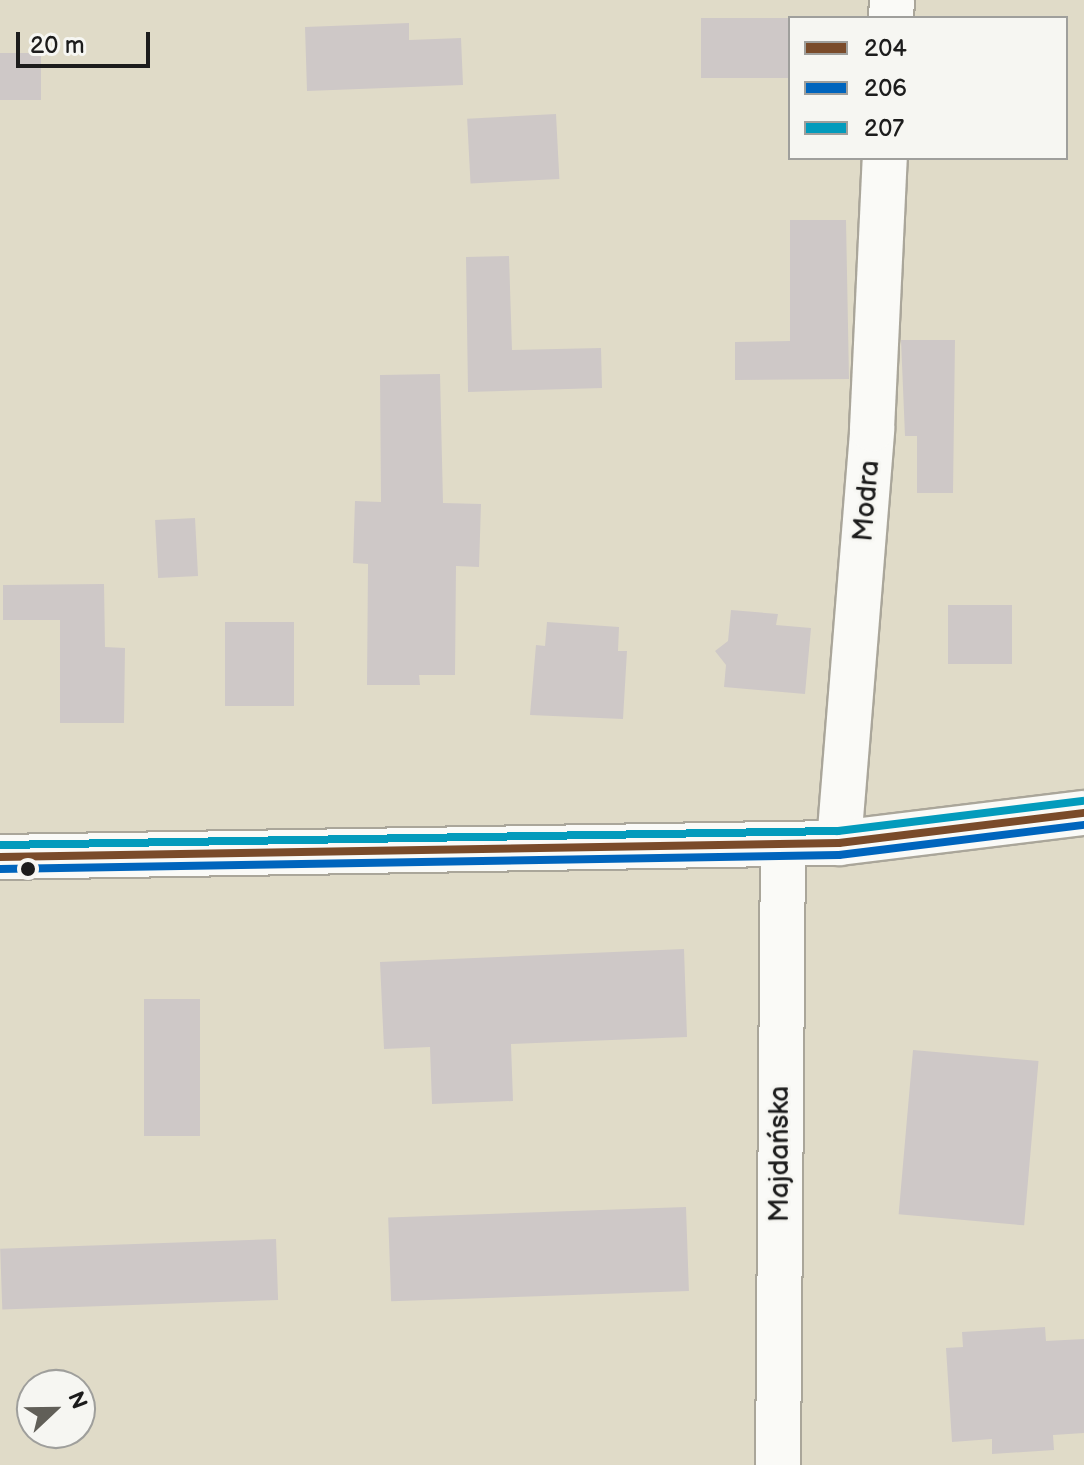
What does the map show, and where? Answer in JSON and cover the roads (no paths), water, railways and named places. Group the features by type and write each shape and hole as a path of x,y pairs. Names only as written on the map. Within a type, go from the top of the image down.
{"main road":[{"name":"Modra","path":"839,843 872,429 885,160"},
{"path":"0,857 839,843 1084,813"},
{"name":"Majdańska","path":"778,1465 783,844"}]}
